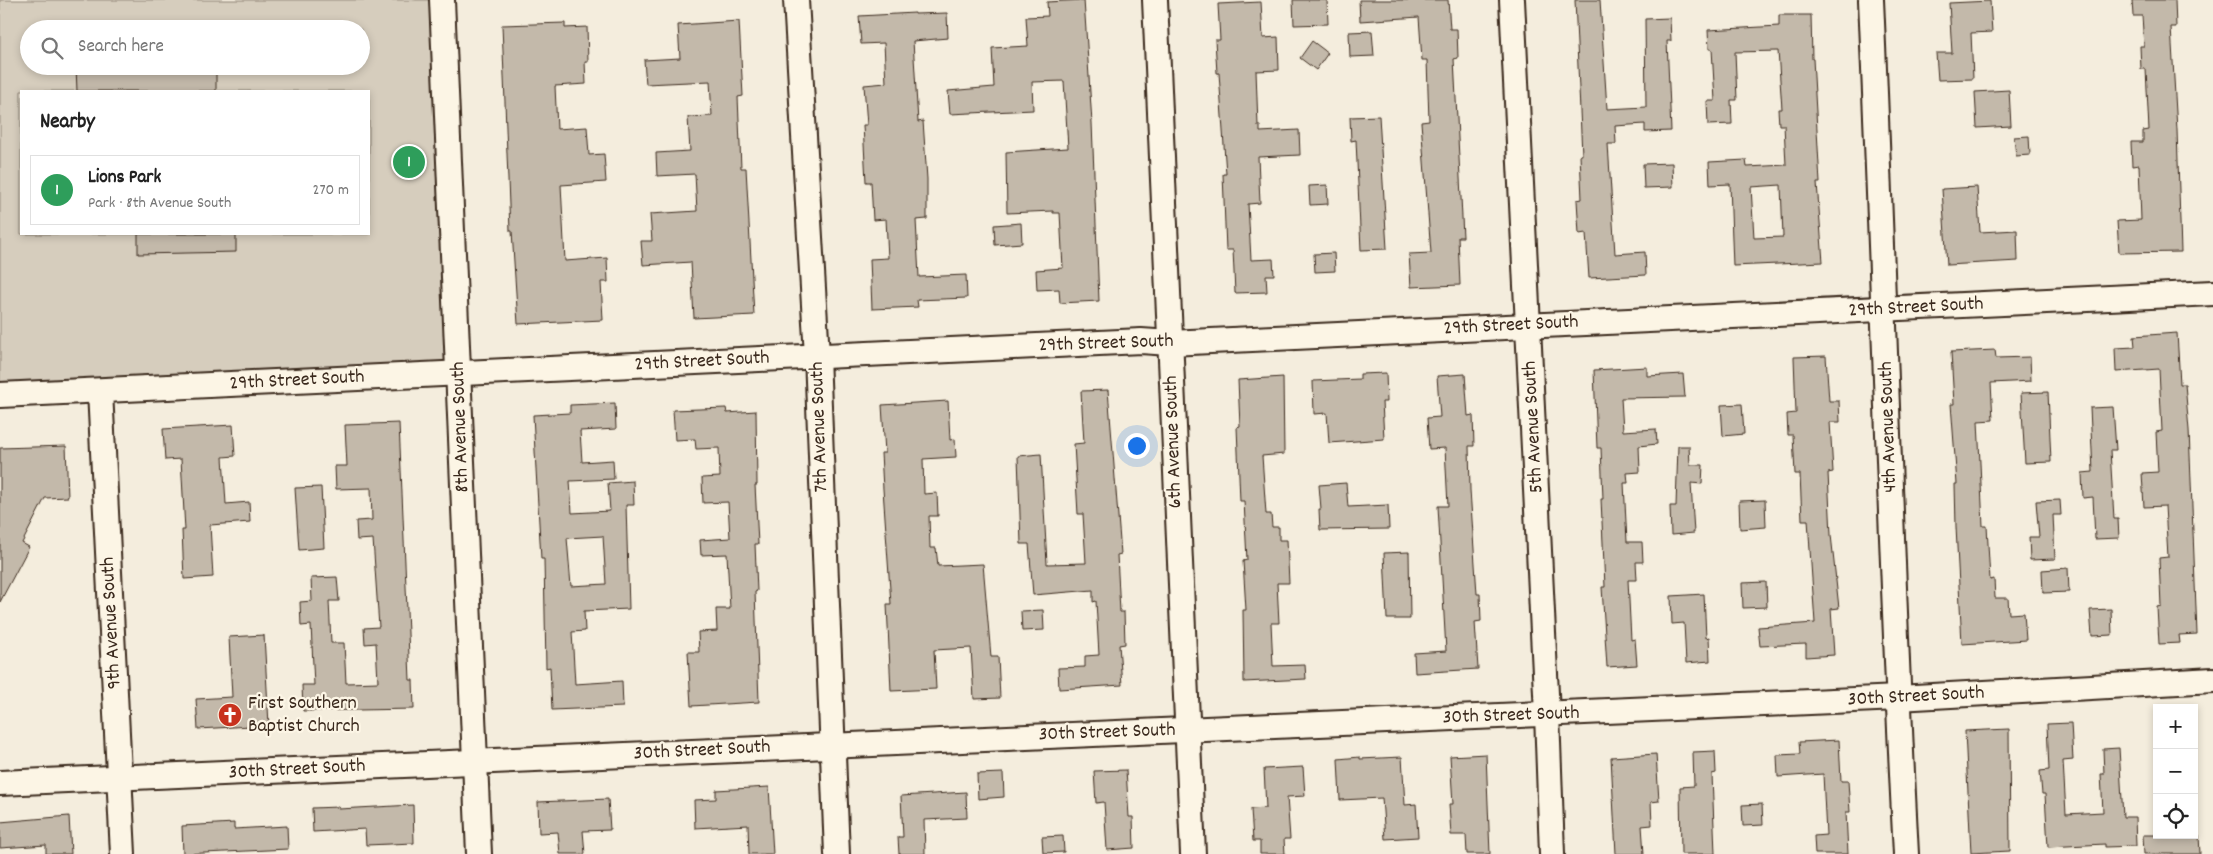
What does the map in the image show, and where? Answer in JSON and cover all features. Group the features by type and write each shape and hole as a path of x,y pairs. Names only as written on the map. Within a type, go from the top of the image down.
{"street":[{"name":"8th Avenue South","path":"442,0 479,854"},
{"name":"7th Avenue South","path":"796,0 817,356 837,854"},
{"name":"6th Avenue South","path":"1155,0 1193,854"},
{"name":"5th Avenue South","path":"1512,0 1529,325 1552,854"},
{"name":"4th Avenue South","path":"1871,0 1885,309 1898,698 1906,854"},
{"name":"29th Street South","path":"0,395 1141,341 1170,342 2213,294"},
{"name":"9th Avenue South","path":"100,391 123,854"},
{"name":"30th Street South","path":"0,783 832,744 1898,698 2213,680"}],"shaded area":[{"path":"0,0 441,0 458,373 0,395"}],"building":[{"path":"1084,0 1092,123 1099,301 1060,303 1059,289 1037,290 1036,270 1063,268 1060,213 1053,213 1053,211 1007,213 1006,152 1068,148 1064,81 1032,82 1033,110 950,114 948,91 994,87 992,48 1028,46 1026,17 1048,16 1047,2"},
{"path":"1293,0 1327,0 1328,24 1294,25"},
{"path":"1359,0 1448,0 1450,29 1457,29 1458,58 1454,59 1463,237 1458,237 1460,285 1411,287 1409,254 1431,253 1421,122 1429,121 1427,60 1422,60 1419,17 1360,21"},
{"path":"1575,0 1600,0 1607,109 1646,107 1645,19 1670,18 1671,41 1667,41 1671,131 1645,132 1645,124 1615,126 1616,144 1608,144 1615,254 1645,252 1646,275 1589,278 1586,233 1579,234 1577,200 1582,199 1580,155 1582,155"},
{"path":"2132,0 2175,0 2176,27 2171,27 2181,252 2119,253 2117,221 2141,220 2139,165 2132,166 2131,142 2143,142 2143,131 2149,130 2146,69 2141,69 2140,46 2144,46 2142,16 2133,16"},
{"path":"1990,1 1992,32 1971,33 1973,79 1938,80 1936,53 1952,53 1949,3"},
{"path":"1261,2 1263,38 1278,37 1279,70 1256,71 1258,126 1260,126 1260,132 1299,130 1300,155 1258,157 1260,203 1248,204 1251,260 1273,259 1274,275 1266,275 1267,292 1235,293 1233,250 1226,250 1223,174 1226,174 1215,40 1220,40 1218,4"},
{"path":"947,13 948,38 913,41 918,122 923,121 927,179 927,219 916,220 919,277 966,275 967,298 917,300 918,307 872,309 870,259 888,258 886,219 873,220 871,182 866,182 863,125 867,125 864,85 886,83 884,43 861,44 859,16"},
{"path":"1779,15 1811,15 1820,183 1817,183 1823,262 1733,266 1730,184 1710,185 1709,162 1746,160 1747,167 1786,165 1784,125 1779,125 1778,109 1782,109 1778,51 1735,52 1737,100 1731,100 1732,124 1708,125 1707,101 1715,101 1712,49 1709,49 1708,30 1779,26","holes":["1781,185 1783,237 1754,238 1751,187"]},
{"path":"739,21 743,96 738,97 741,168 746,168 754,315 694,318 691,262 643,265 641,241 652,241 650,214 697,211 695,174 657,176 656,153 690,151 688,117 712,116 710,81 646,84 644,60 680,58 678,25"},
{"path":"565,23 565,28 587,27 588,62 585,62 586,84 555,86 557,129 587,127 589,155 604,154 606,182 561,185 565,261 607,258 608,282 601,282 603,320 518,324 512,231 510,231 502,25"},
{"path":"1372,31 1374,56 1350,57 1349,32"},
{"path":"1312,41 1328,53 1316,70 1300,58"},
{"path":"76,75 216,75 216,90 77,90"},
{"path":"2009,90 2011,126 1977,128 1975,92"},
{"path":"1379,116 1387,249 1361,250 1356,140 1351,141 1350,117"},
{"path":"2029,136 2030,155 2016,156 2014,137"},
{"path":"1672,163 1673,187 1644,188 1643,164"},
{"path":"1327,185 1328,204 1310,205 1309,186"},
{"path":"1977,187 1980,232 2017,230 2018,261 1947,265 1942,189"},
{"path":"1021,223 1022,243 995,245 994,225"},
{"path":"138,235 236,235 236,252 138,254"},
{"path":"1334,253 1335,271 1315,272 1314,254"},
{"path":"2177,333 2180,384 2185,384 2189,430 2197,634 2179,635 2180,643 2159,644 2157,607 2161,606 2159,558 2168,557 2165,506 2144,507 2142,473 2158,472 2156,432 2162,431 2159,369 2116,372 2115,348 2135,347 2134,336"},
{"path":"1995,350 1996,358 2030,357 2031,381 1991,383 1993,420 1978,421 1983,526 1987,526 1990,580 1994,579 1995,598 2008,598 2009,614 2024,613 2026,640 1962,644 1956,527 1955,484 1957,484 1951,404 1954,404 1951,352"},
{"path":"1826,356 1829,401 1839,401 1840,422 1830,422 1833,472 1828,473 1831,535 1839,608 1831,609 1834,655 1806,657 1806,644 1760,646 1758,627 1815,623 1808,520 1802,520 1800,474 1795,474 1793,435 1788,435 1787,414 1796,413 1794,357"},
{"path":"1647,367 1647,376 1683,374 1685,397 1621,398 1623,431 1656,429 1657,444 1639,446 1640,472 1627,473 1628,483 1624,483 1627,542 1642,542 1643,562 1636,562 1637,580 1628,580 1631,640 1635,639 1637,665 1607,667 1602,587 1605,587 1601,448 1597,448 1594,370"},
{"path":"1386,373 1387,402 1382,402 1384,439 1329,443 1327,413 1314,414 1313,381 1360,379 1360,374"},
{"path":"1465,374 1468,416 1473,415 1474,446 1469,446 1477,594 1480,594 1481,621 1475,622 1478,669 1415,673 1414,653 1446,651 1438,506 1448,506 1445,448 1429,449 1427,418 1440,417 1437,376"},
{"path":"1283,377 1284,454 1262,456 1266,514 1271,514 1272,527 1279,527 1279,540 1287,540 1289,583 1277,583 1279,623 1271,623 1273,666 1305,665 1306,679 1244,682 1243,610 1246,610 1243,561 1247,560 1244,501 1240,501 1237,427 1240,426 1238,380"},
{"path":"1108,390 1121,554 1117,555 1120,612 1124,612 1125,644 1119,645 1122,685 1059,689 1058,668 1085,667 1085,656 1099,655 1096,601 1093,602 1093,590 1033,595 1029,544 1021,544 1018,456 1041,454 1047,564 1086,563 1083,514 1078,514 1074,444 1084,443 1081,391"},
{"path":"2048,392 2051,462 2025,463 2021,393"},
{"path":"948,401 950,440 955,439 956,457 923,459 924,494 937,493 938,516 929,516 930,548 936,548 938,566 983,564 991,657 998,657 1000,698 974,699 971,648 934,650 936,689 891,691 887,604 891,604 881,453 885,453 882,405"},
{"path":"615,403 616,429 580,431 582,462 613,460 614,479 570,481 572,513 610,511 608,483 633,481 634,505 626,505 629,609 584,611 585,631 572,632 575,684 622,681 623,707 552,710 550,667 546,668 544,559 541,559 533,415 570,413 570,405","holes":["603,536 606,584 571,586 567,538"]},
{"path":"1742,404 1744,434 1723,436 1721,405"},
{"path":"2113,407 2116,450 2110,450 2114,519 2118,519 2119,538 2095,539 2093,497 2083,498 2082,473 2093,472 2090,408"},
{"path":"726,408 727,413 756,411 757,485 755,485 758,544 755,544 757,591 755,592 759,702 691,706 688,652 699,652 698,632 717,631 716,609 730,609 727,554 701,555 700,540 730,538 728,502 703,503 702,478 720,477 719,448 696,449 695,439 675,440 673,410"},
{"path":"399,423 410,680 413,680 414,709 303,711 302,685 314,685 311,625 301,626 300,602 312,601 311,578 337,577 339,601 329,601 331,643 344,643 346,683 378,682 376,643 365,644 364,628 379,627 373,539 357,540 356,521 372,520 371,488 336,489 335,466 347,466 345,425"},
{"path":"233,425 235,456 223,457 226,504 249,502 250,522 210,525 213,577 184,579 182,530 185,530 181,459 165,460 163,429"},
{"path":"66,446 68,497 45,498 22,543 29,547 0,602 0,448"},
{"path":"1678,446 1689,446 1690,465 1703,465 1702,484 1691,483 1694,533 1671,535 1670,506 1676,506"},
{"path":"1346,483 1348,507 1388,505 1389,529 1320,530 1319,485"},
{"path":"321,487 324,548 299,550 295,488"},
{"path":"1765,500 1766,527 1740,529 1739,501"},
{"path":"2060,500 2061,515 2053,515 2055,559 2030,560 2029,537 2039,537 2036,501"},
{"path":"1409,552 1410,619 1387,619 1384,553"},
{"path":"2068,568 2069,592 2043,593 2042,570"},
{"path":"1766,582 1767,607 1743,608 1742,583"},
{"path":"1704,594 1706,638 1709,637 1710,661 1686,663 1684,623 1672,624 1671,596"},
{"path":"2111,609 2112,635 2092,636 2090,610"},
{"path":"1043,610 1044,630 1022,631 1021,611"},
{"path":"264,635 269,725 198,729 196,699 232,697 229,637"},
{"path":"2071,723 2073,760 2063,761 2066,814 2103,812 2101,774 2104,774 2103,749 2119,748 2123,817 2135,817 2136,846 2105,847 2105,844 2048,847 2045,794 2042,794 2040,771 2049,770 2047,724"},
{"path":"2009,729 2010,851 1971,853 1965,731"},
{"path":"1839,740 1841,781 1848,781 1850,812 1846,812 1848,854 1815,854 1814,836 1826,835 1823,774 1778,777 1777,755 1800,754 1799,742"},
{"path":"1715,751 1716,773 1712,774 1715,854 1681,854 1680,787 1694,786 1693,752"},
{"path":"1486,754 1490,854 1467,854 1466,835 1451,835 1449,804 1453,804 1450,756"},
{"path":"1656,754 1659,801 1651,802 1652,825 1642,826 1644,854 1616,854 1611,757"},
{"path":"1360,757 1360,759 1402,757 1405,805 1416,804 1418,837 1385,839 1382,798 1340,800 1338,759"},
{"path":"1303,767 1305,796 1287,797 1290,839 1284,839 1285,854 1260,854 1260,841 1253,841 1251,809 1266,808 1264,769"},
{"path":"1126,770 1129,817 1133,817 1134,848 1107,850 1104,802 1096,803 1094,771"},
{"path":"1003,773 1004,797 978,799 977,774"},
{"path":"769,787 773,854 749,854 748,825 695,828 694,800 716,799 716,790"},
{"path":"966,792 967,818 924,820 925,854 899,854 898,837 903,837 901,796"},
{"path":"608,799 610,830 583,831 585,854 560,854 558,832 539,833 538,802"},
{"path":"1762,804 1763,825 1743,826 1742,805"},
{"path":"413,805 414,843 366,845 365,829 313,832 312,808 339,807 339,809"},
{"path":"69,816 71,854 46,854 46,845 0,848 0,822"},
{"path":"234,823 234,829 287,826 288,849 183,854 182,826"},
{"path":"2143,835 2153,835 2153,839 2198,839 2199,835 2200,854 2144,854"},
{"path":"1063,836 1064,852 1043,853 1042,837"}],"place":[{"name":"Lions Park","path":"409,162"},
{"name":"First Southern Baptist Church","path":"230,715"}]}
